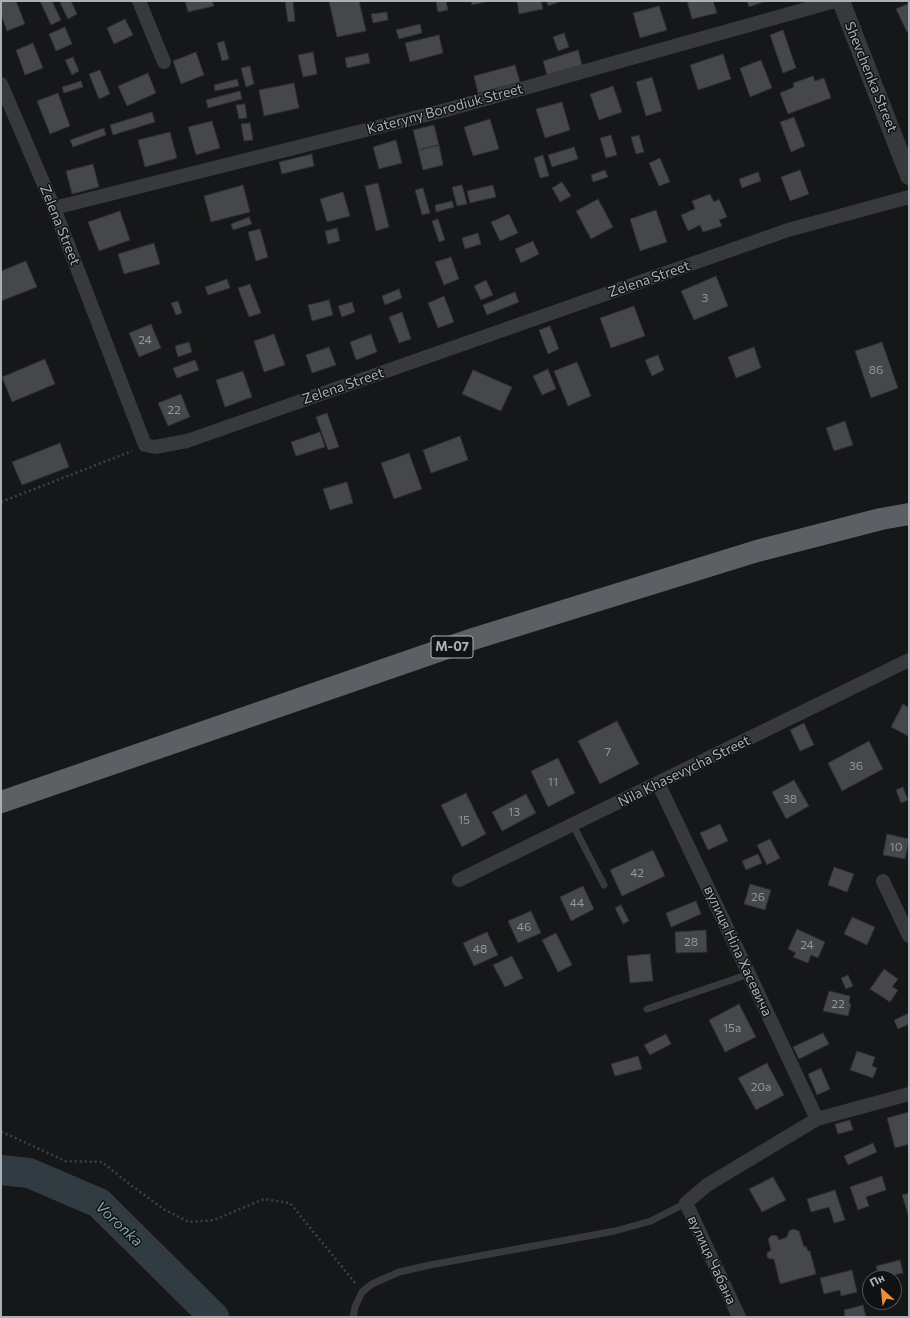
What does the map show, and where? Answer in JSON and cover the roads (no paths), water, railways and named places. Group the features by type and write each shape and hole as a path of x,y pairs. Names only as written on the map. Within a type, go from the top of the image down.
{"highway":[{"name":"М-07","path":"1,802 473,639 757,551 881,519 909,514"}],"street":[{"path":"139,1 164,62"},
{"name":"Kateryny Borodiuk Street","path":"54,208 446,110 835,1"},
{"name":"Shevchenka Street","path":"841,1 904,146 909,176"},
{"name":"Zelena Street","path":"1,84 54,208 145,445 155,447 187,441 788,230 909,197"},
{"name":"Nila Khasevycha Street","path":"459,880 909,660"},
{"name":"вулиця Ніла Хасевича","path":"658,783 750,974 817,1119"},
{"path":"883,881 909,936"},
{"path":"686,1203 708,1185 817,1119 909,1094"},
{"name":"вулиця Чабана","path":"686,1203 739,1317"}],"lane":[{"path":"573,825 604,885"},
{"path":"647,1008 750,974"},
{"path":"353,1317 355,1307 362,1292 372,1284 399,1272 615,1231 651,1220 686,1203"}],"waterway":[{"name":"Voronka","path":"1,1170 29,1173 99,1203 214,1317"}]}
